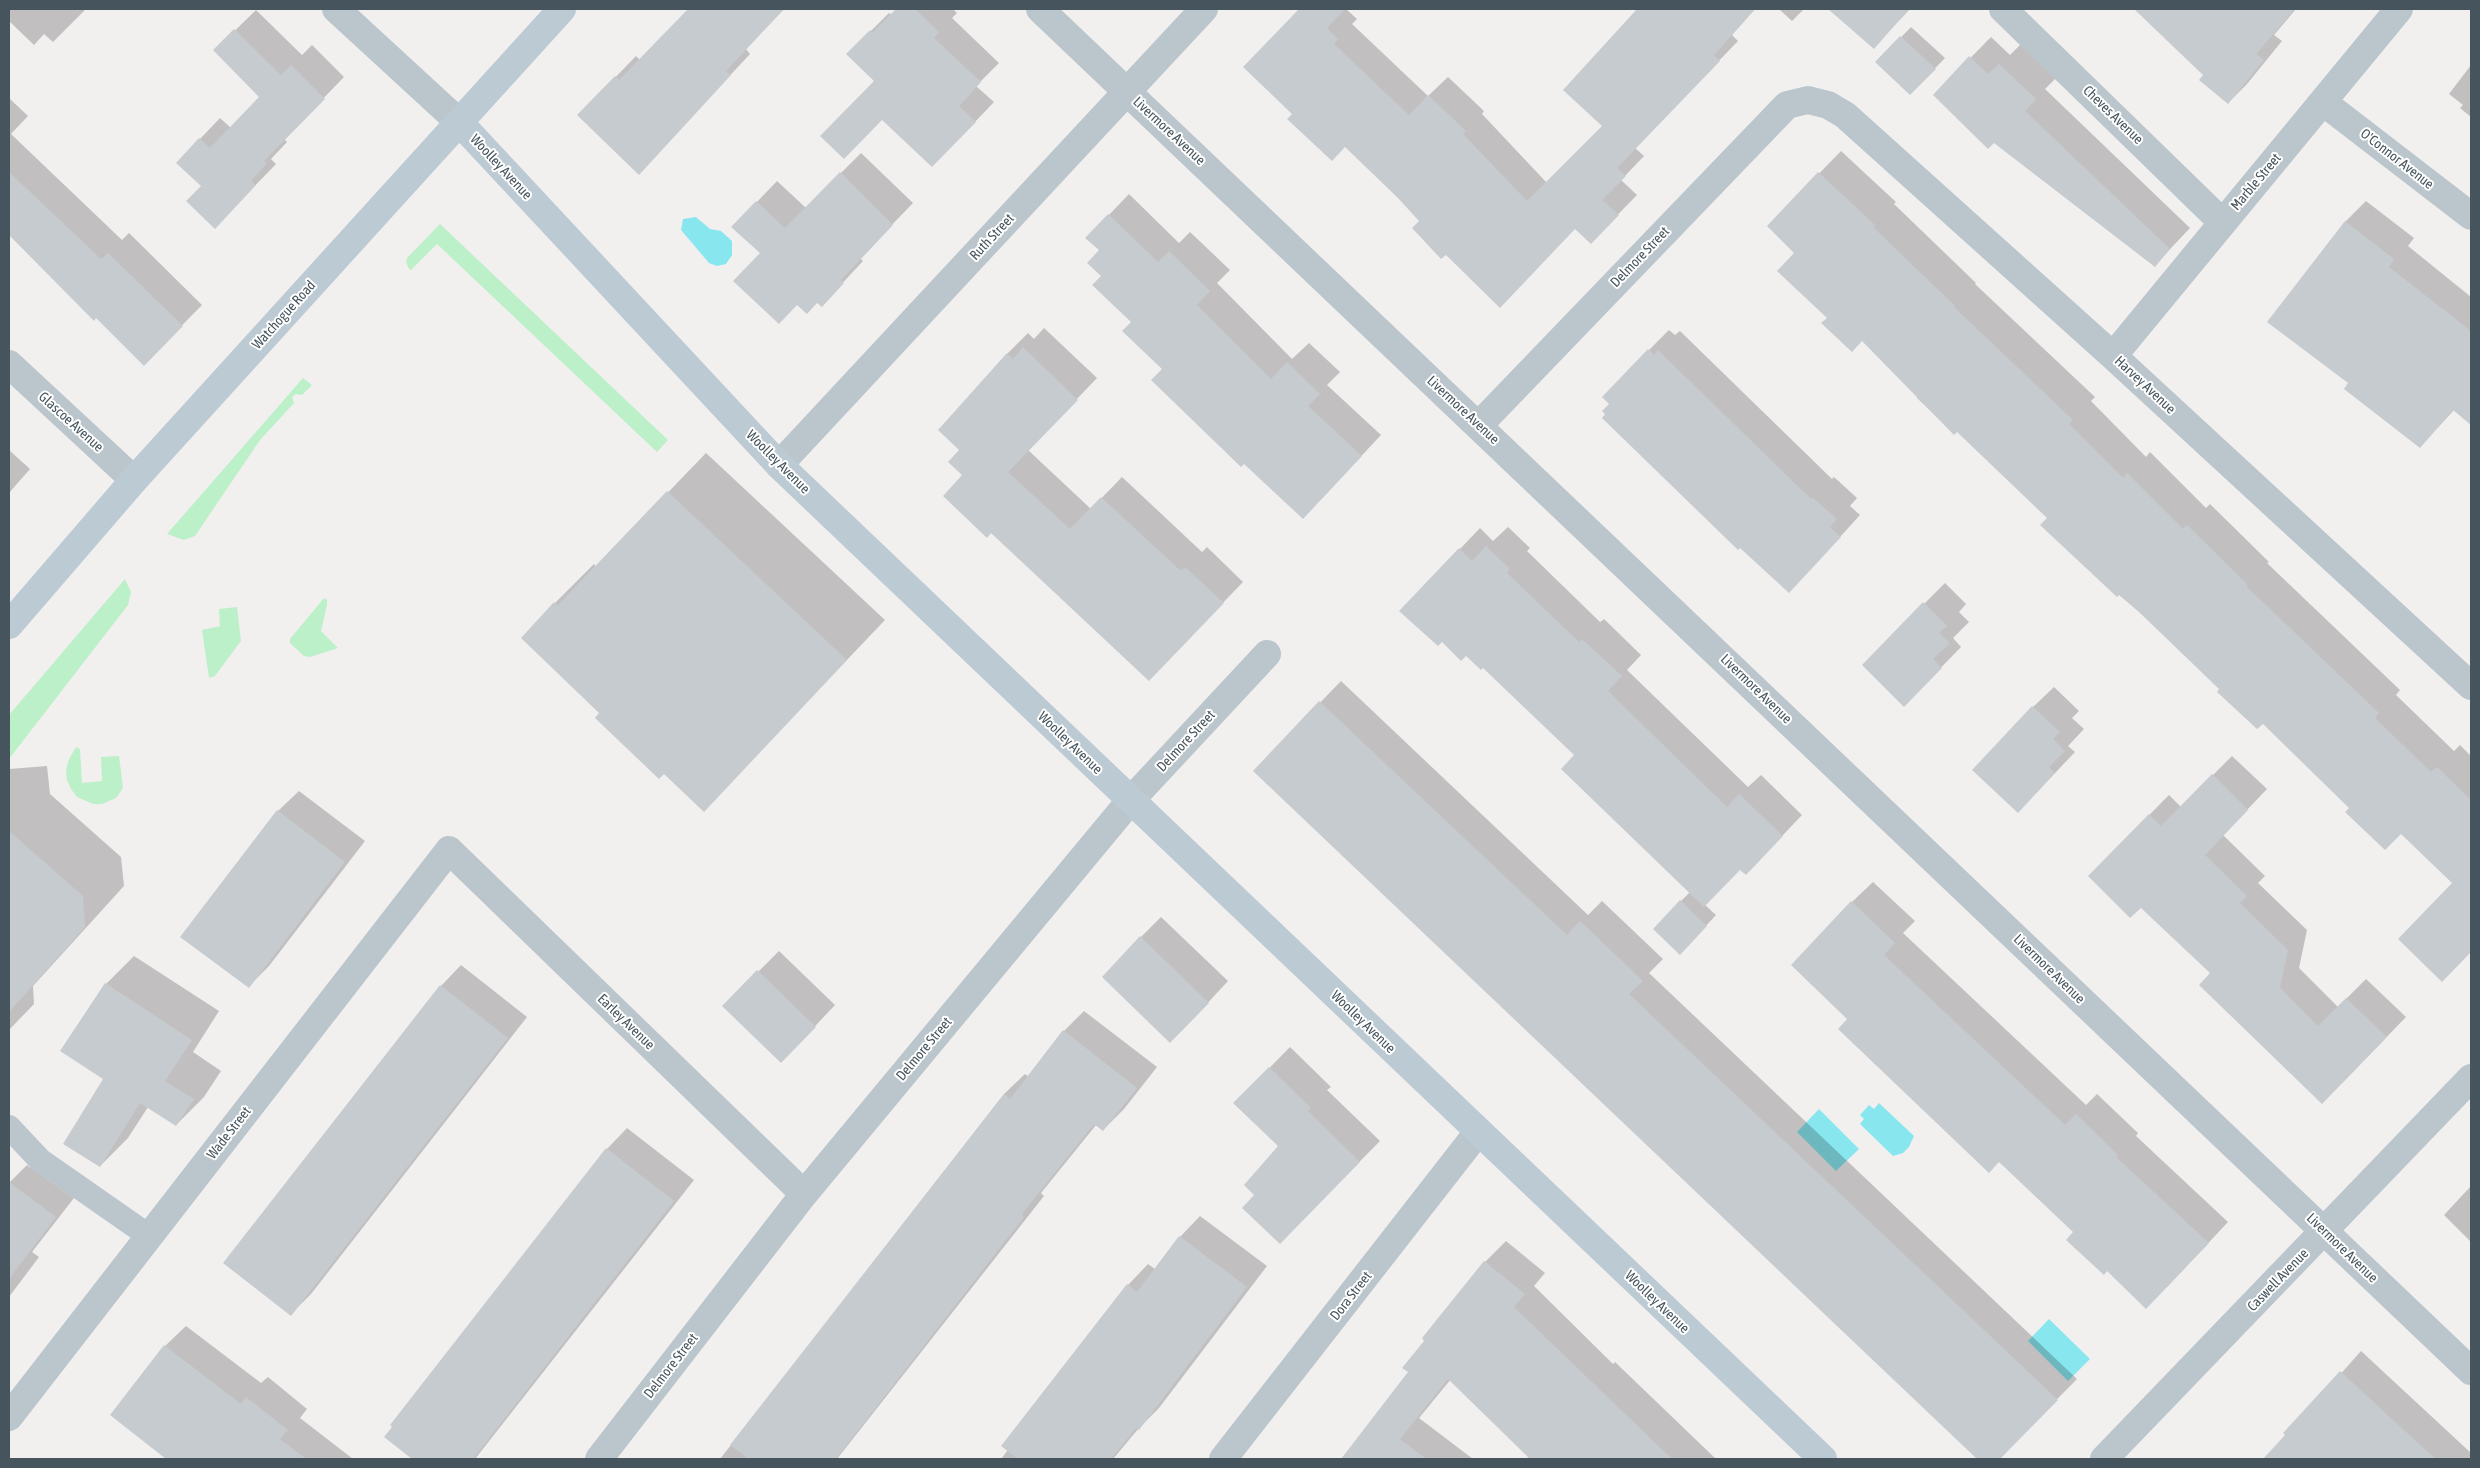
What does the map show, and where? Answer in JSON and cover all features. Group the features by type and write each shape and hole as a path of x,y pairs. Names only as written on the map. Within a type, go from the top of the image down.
{"street":[{"name":"Woolley Avenue","path":"336,9 460,123 779,465 1823,1459"},
{"name":"Watchogue Road","path":"9,625 134,480 562,9"},
{"name":"Livermore Avenue","path":"1040,9 2471,1371"},
{"name":"Ruth Street","path":"779,465 1204,9"},
{"name":"Cheves Avenue","path":"2003,9 2222,222"},
{"name":"Marble Street","path":"2113,356 2399,9"},
{"name":"Delmore Street","path":"1479,425 1787,105 1808,100"},
{"name":"Harvey Avenue","path":"1808,100 1828,105 1845,115 2113,356 2471,686"},
{"name":"O'Connor Avenue","path":"2323,102 2471,216"},
{"name":"Glascoe Avenue","path":"9,364 134,480"},
{"name":"Delmore Street","path":"599,1459 804,1194 1130,801 1266,654"},
{"name":"Earley Avenue","path":"449,850 804,1194"},
{"name":"Wade Street","path":"9,1417 449,850"},
{"name":"Caswell Avenue","path":"2104,1459 2471,1078"},
{"name":"Dora Street","path":"1223,1459 1478,1132"}],"lane":[{"path":"9,1127 40,1160 149,1236"}],"green space":[{"path":"440,224 668,440 657,452 437,244 411,270 409,269 406,262 407,258"},
{"path":"303,378 312,385 302,395 296,394 292,397 294,403 260,440 195,536 184,540 167,534"},
{"path":"125,579 131,592 128,605 9,759 9,715"},
{"path":"324,598 327,600 327,605 321,631 338,648 310,657 304,656 290,643 290,639"},
{"path":"237,607 241,641 215,676 209,678 202,630 220,626 219,609"},
{"path":"76,747 80,749 82,783 102,781 101,757 119,756 123,788 116,798 102,804 93,804 77,797 67,780 66,770 69,759"}],"water":[{"path":"696,217 710,229 721,231 732,241 732,255 726,264 717,266 709,263 681,230 683,219"},
{"path":"1879,1103 1914,1136 1909,1147 1903,1153 1893,1156 1860,1124 1864,1119 1860,1115 1869,1105 1874,1109"},
{"path":"1819,1109 1859,1149 1836,1171 1797,1132"},
{"path":"2049,1319 2090,1359 2068,1381 2028,1341"}],"building":[{"path":"688,9 784,9 726,71 731,75 639,175 577,115 615,76 619,80"},
{"path":"896,9 915,9 939,32 934,38 981,82 959,106 976,122 932,167 882,120 844,159 820,136 874,81 846,54 870,30 872,33"},
{"path":"1299,9 1345,9 1327,28 1338,39 1334,44 1409,115 1428,95 1466,131 1463,134 1527,201 1602,126 1563,90 1637,9 1755,9 1714,55 1720,61 1617,168 1626,176 1602,200 1619,215 1591,244 1575,229 1500,308 1446,255 1441,259 1412,228 1419,221 1345,147 1332,161 1287,119 1292,114 1243,67"},
{"path":"1828,9 1909,9 1874,49"},
{"path":"2134,9 2295,9 2256,54 2264,60 2228,104 2199,80 2203,75"},
{"path":"234,29 281,75 291,65 325,99 264,161 267,163 251,181 256,185 215,229 186,201 201,186 176,163 199,138 210,148 259,97 213,50"},
{"path":"1900,36 1936,69 1910,95 1875,62"},
{"path":"1969,56 1988,74 1999,64 2036,99 2025,111 2170,249 2155,267 1994,143 1988,149 1933,95"},
{"path":"9,172 101,259 108,253 183,326 144,366 96,318 94,321 9,235"},
{"path":"840,172 893,225 841,280 844,283 822,307 817,303 807,314 797,305 779,324 733,281 760,253 731,227 756,201 785,228"},
{"path":"1818,172 1875,225 1873,227 1954,307 2073,420 2069,424 2123,478 2127,473 2183,529 2187,525 2248,585 2246,586 2379,713 2375,718 2431,772 2437,767 2471,800 2471,952 2442,982 2398,939 2452,883 2401,834 2385,850 2345,812 2349,808 2263,724 2257,729 2217,692 2219,689 2139,612 2119,595 2117,597 2040,525 2047,518 1957,432 1954,435 1862,341 1852,352 1821,323 1827,318 1777,271 1794,253 1767,226"},
{"path":"1108,214 1158,262 1169,251 1210,291 1197,305 1271,379 1287,362 1320,394 1308,406 1362,456 1303,519 1244,464 1241,467 1151,380 1162,369 1122,331 1131,322 1092,285 1101,276 1087,263 1099,250 1085,238"},
{"path":"2345,221 2394,259 2389,267 2471,331 2471,425 2453,410 2420,448 2344,389 2348,383 2267,322"},
{"path":"1023,347 1078,400 1008,472 1070,529 1101,497 1181,571 1185,567 1224,603 1149,681 991,533 987,538 943,496 962,475 948,462 959,450 938,430 1007,353 1013,359"},
{"path":"1648,349 1654,355 1658,350 1811,499 1812,497 1837,519 1830,527 1841,537 1789,593 1740,548 1738,550 1602,418 1605,414 1602,411 1609,404 1602,397"},
{"path":"667,491 847,660 704,812 664,774 659,779 595,718 599,713 521,638 554,602 557,606"},
{"path":"1486,546 1510,569 1507,573 1579,642 1582,639 1622,676 1608,691 1727,807 1739,794 1783,836 1746,875 1740,870 1704,907 1561,769 1574,755 1483,668 1481,670 1466,656 1461,661 1442,642 1438,646 1399,611 1459,548 1472,561"},
{"path":"1923,602 1947,626 1939,633 1950,643 1933,659 1942,668 1904,707 1862,665"},
{"path":"1319,701 1567,935 1580,921 1643,981 1629,994 2058,1400 2000,1459 1977,1459 1253,771"},
{"path":"2032,706 2060,732 2053,739 2065,751 2049,767 2055,773 2018,813 1972,770"},
{"path":"2212,774 2248,810 2205,855 2247,896 2240,903 2288,950 2280,988 2318,1026 2346,998 2387,1037 2322,1104 2199,985 2210,973 2141,908 2130,918 2088,876 2149,814 2161,826"},
{"path":"277,810 345,862 249,988 180,937"},
{"path":"9,831 83,896 85,927 9,1012"},
{"path":"1680,900 1707,926 1680,955 1653,929"},
{"path":"1851,901 1895,943 1884,955 2065,1125 2076,1114 2118,1155 2116,1157 2209,1243 2146,1309 2107,1271 2104,1275 2066,1240 2073,1232 1999,1162 1989,1173 1838,1029 1847,1019 1791,965"},
{"path":"1140,936 1209,1003 1170,1043 1102,977"},
{"path":"757,970 816,1027 781,1063 722,1006"},
{"path":"105,983 192,1040 165,1081 194,1099 176,1126 140,1103 100,1167 63,1144 103,1079 60,1051"},
{"path":"440,985 508,1038 291,1316 223,1263"},
{"path":"1063,1030 1137,1088 1103,1131 1094,1124 1022,1214 1024,1217 836,1459 749,1459 730,1445 1004,1094 1010,1099"},
{"path":"1269,1067 1311,1108 1308,1111 1360,1162 1280,1244 1242,1208 1254,1195 1244,1185 1278,1146 1233,1103"},
{"path":"606,1148 674,1201 473,1459 412,1459 384,1437 392,1427 390,1425"},
{"path":"9,1182 56,1217 9,1279"},
{"path":"1179,1236 1247,1287 1139,1430 1136,1428 1111,1459 1018,1459 1001,1446 1127,1284 1137,1292"},
{"path":"1484,1261 1525,1294 1514,1307 1672,1459 1530,1459 1448,1379 1400,1439 1426,1459 1341,1459 1408,1372 1402,1368 1424,1341 1422,1338"},
{"path":"164,1345 241,1404 246,1397 288,1430 280,1439 306,1459 166,1459 110,1415"},
{"path":"2340,1371 2436,1459 2263,1459 2285,1435 2283,1433"}]}
